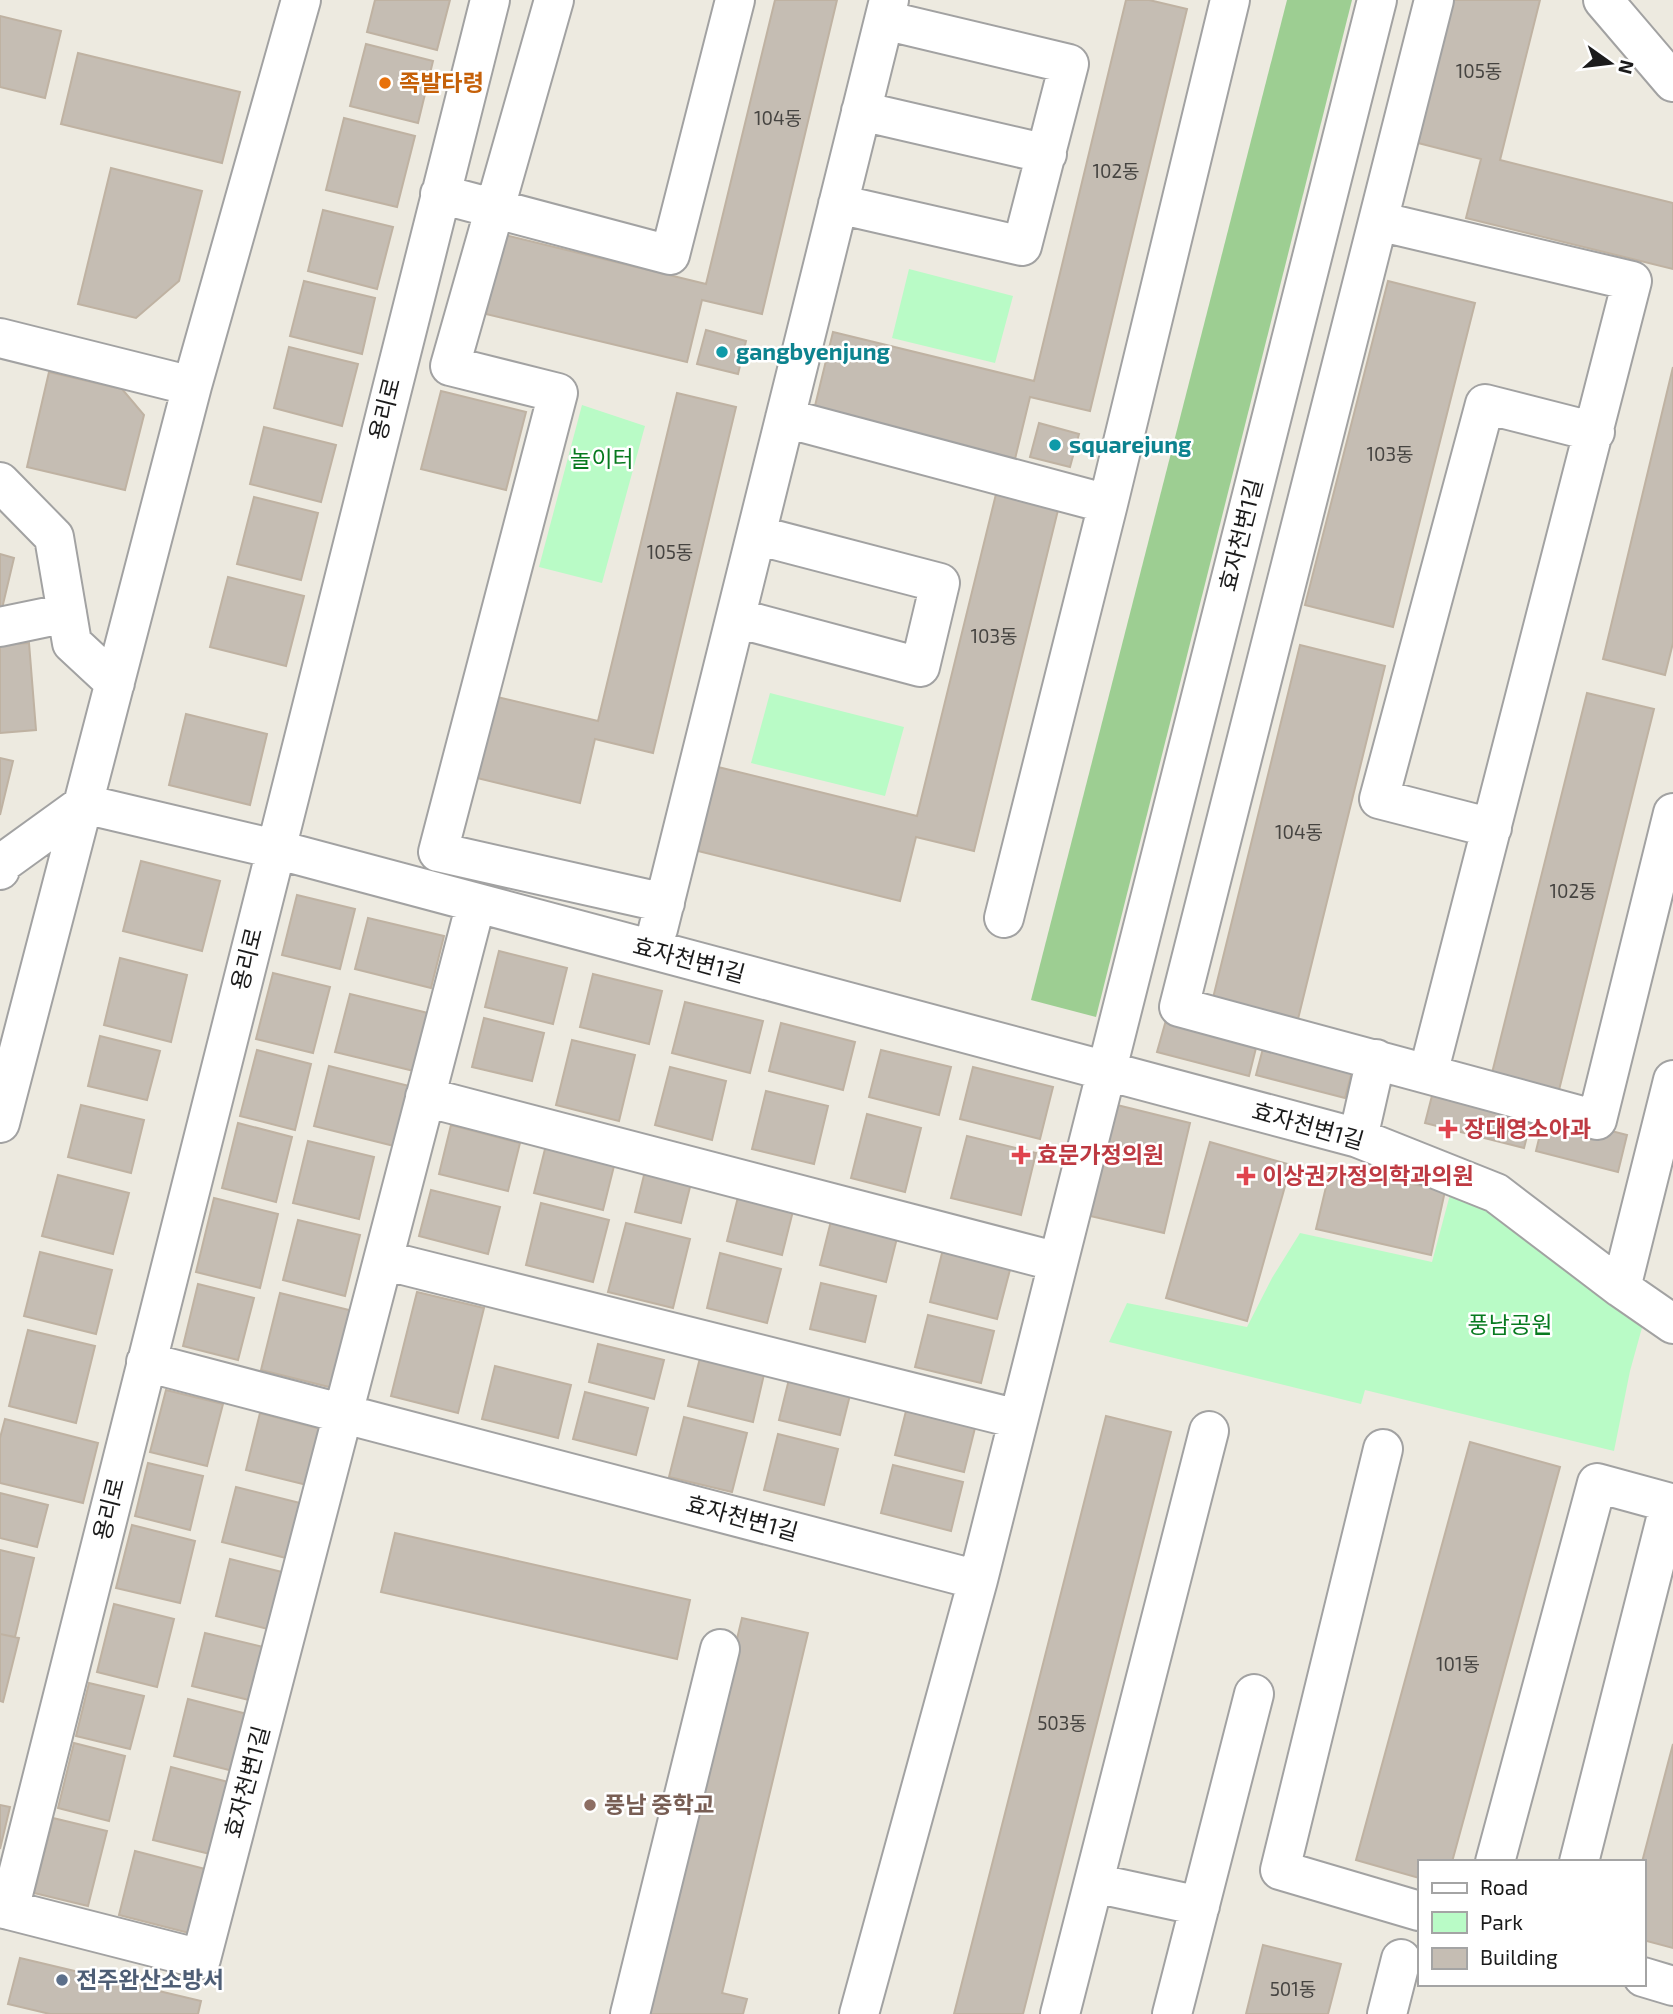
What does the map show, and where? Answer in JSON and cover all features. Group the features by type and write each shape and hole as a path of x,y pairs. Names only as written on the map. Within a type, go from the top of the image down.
{"street":[{"path":"0,1124 192,386 301,0"},
{"name":"용리로","path":"5,1909 490,0"},
{"path":"554,0 450,366 558,393 438,852 665,904"},
{"path":"439,194 670,255 735,0"},
{"path":"1004,918 1230,0"},
{"name":"효자천변1길","path":"859,2014 978,1580 1377,0"},
{"path":"1434,0 1179,1007 1598,1120 1673,813"},
{"path":"1603,0 1673,82"},
{"path":"653,950 861,111 887,10 1069,64 1022,246 838,204"},
{"path":"861,111 1047,154"},
{"path":"1378,221 1632,281 1429,1074"},
{"path":"0,338 192,386"},
{"path":"1492,828 1379,799 1485,404 1595,432"},
{"path":"785,418 1108,503"},
{"path":"0,482 54,537 72,643 115,683"},
{"path":"736,618 920,667 940,583 757,535"},
{"path":"0,627 67,613"},
{"path":"0,870 1,864 84,804"},
{"name":"효자천변1길","path":"84,804 275,849 1358,1138 1496,1193 1673,1324"},
{"name":"효자천변1길","path":"5,1909 201,1959 476,903"},
{"path":"1358,1138 1376,1059"},
{"path":"1621,1288 1673,1080"},
{"path":"425,1097 1058,1262"},
{"path":"383,1260 1018,1419"},
{"name":"효자천변1길","path":"146,1362 978,1580"},
{"path":"1060,2014 1209,1431"},
{"path":"1382,1449 1280,1870 1418,1911"},
{"path":"1496,1860 1597,1483 1670,1503 1580,1860"},
{"path":"630,2014 720,1649"},
{"path":"1172,2014 1254,1694"},
{"path":"1094,1883 1200,1906"},
{"path":"1387,2014 1401,1959"},
{"path":"1645,1978 1673,1986"}],"green space":[{"path":"1287,0 1352,0 1096,1017 1031,1000"},
{"path":"909,269 1013,296 995,363 892,338"},
{"name":"놀이터","path":"582,405 645,426 602,583 539,567"},
{"path":"770,693 904,727 885,796 751,763"},
{"name":"풍남공원","path":"1455,1176 1648,1306 1630,1371 1614,1451 1365,1390 1361,1404 1109,1342 1127,1303 1247,1327 1272,1278 1300,1233 1432,1262"}],"building":[{"path":"375,0 450,0 437,50 367,32"},
{"path":"775,0 837,0 762,314 702,300 687,362 486,314 505,235 706,284"},
{"path":"1126,0 1149,0 1187,9 1090,411 1030,397 1015,459 814,410 833,332 1034,381"},
{"path":"1453,0 1540,0 1500,160 1673,203 1673,269 1466,218 1481,159 1418,143"},
{"path":"0,16 61,31 45,98 0,87"},
{"path":"366,44 433,61 418,123 350,106"},
{"path":"78,53 240,92 222,163 61,124"},
{"path":"344,118 415,136 397,207 326,190"},
{"path":"111,168 202,191 179,281 136,318 78,304"},
{"path":"323,210 393,227 377,289 308,271"},
{"path":"304,281 375,298 362,354 290,336"},
{"path":"1388,281 1475,303 1393,627 1305,605"},
{"name":"gangbyenjung","path":"706,330 746,341 738,374 697,364"},
{"path":"289,347 358,364 342,426 274,408"},
{"path":"1673,367 1673,643 1665,675 1603,659"},
{"path":"49,372 122,389 144,415 125,490 27,467"},
{"path":"441,391 526,412 506,490 421,469"},
{"path":"677,393 736,407 653,753 595,739 580,803 473,777 493,696 598,721"},
{"name":"squarejung","path":"1039,423 1079,434 1070,467 1030,457"},
{"path":"264,427 336,445 321,502 250,484"},
{"path":"997,490 1059,506 974,851 916,837 900,901 698,851 718,767 917,816"},
{"path":"254,497 318,513 301,580 237,564"},
{"path":"0,554 14,558 0,617"},
{"path":"228,577 304,596 286,666 210,647"},
{"path":"29,643 36,730 0,733 0,645"},
{"path":"1300,645 1385,666 1298,1019 1213,998"},
{"path":"1587,693 1654,709 1559,1090 1492,1073"},
{"path":"186,714 267,734 250,805 169,785"},
{"path":"0,758 13,761 0,815"},
{"path":"141,861 220,881 202,951 123,931"},
{"path":"297,895 355,909 340,969 282,955"},
{"path":"368,918 444,936 431,988 355,969"},
{"path":"499,951 567,968 553,1024 485,1007"},
{"path":"120,958 187,975 171,1042 104,1025"},
{"path":"273,973 330,987 313,1053 256,1039"},
{"path":"593,974 662,991 649,1044 580,1027"},
{"path":"350,994 428,1013 414,1071 335,1052"},
{"path":"685,1002 763,1021 750,1073 672,1053"},
{"path":"1168,1013 1259,1036 1249,1076 1157,1052"},
{"path":"484,1018 544,1033 532,1081 472,1067"},
{"path":"781,1023 855,1042 843,1090 769,1071"},
{"path":"100,1036 160,1051 147,1100 88,1086"},
{"path":"1266,1037 1355,1060 1345,1098 1256,1075"},
{"path":"572,1040 635,1055 619,1121 556,1105"},
{"path":"257,1050 311,1064 295,1130 240,1116"},
{"path":"881,1050 951,1067 939,1115 869,1097"},
{"path":"329,1066 413,1087 398,1147 314,1126"},
{"path":"670,1067 726,1081 712,1140 655,1125"},
{"path":"973,1067 1053,1087 1040,1139 960,1119"},
{"path":"1435,1084 1534,1109 1524,1148 1425,1123"},
{"path":"766,1091 828,1106 814,1164 752,1149"},
{"path":"1113,1104 1190,1123 1164,1233 1086,1215"},
{"path":"81,1105 144,1120 131,1173 68,1157"},
{"path":"867,1114 921,1128 905,1192 851,1178"},
{"path":"1545,1114 1627,1135 1618,1172 1536,1151"},
{"path":"238,1123 292,1137 276,1202 222,1188"},
{"path":"451,1125 520,1143 508,1191 439,1174"},
{"path":"967,1136 1036,1153 1021,1215 951,1198"},
{"path":"308,1141 374,1157 359,1219 293,1203"},
{"path":"1210,1142 1291,1165 1247,1321 1166,1298"},
{"path":"546,1145 615,1162 603,1210 534,1193"},
{"path":"1331,1166 1445,1191 1431,1255 1316,1229"},
{"path":"645,1171 691,1183 681,1223 635,1212"},
{"path":"58,1175 129,1193 113,1254 42,1236"},
{"path":"740,1189 795,1203 782,1255 727,1241"},
{"path":"431,1190 500,1207 488,1254 419,1236"},
{"path":"214,1198 278,1214 260,1288 196,1272"},
{"path":"541,1203 609,1220 593,1282 526,1265"},
{"path":"832,1217 898,1234 886,1282 820,1265"},
{"path":"298,1220 360,1235 345,1296 283,1280"},
{"path":"626,1223 690,1239 673,1308 608,1292"},
{"path":"943,1249 1011,1266 997,1319 930,1302"},
{"path":"40,1252 112,1270 96,1334 24,1316"},
{"path":"720,1253 781,1269 767,1323 707,1308"},
{"path":"821,1283 876,1296 865,1342 810,1329"},
{"path":"198,1284 254,1298 238,1360 183,1346"},
{"path":"417,1292 484,1308 458,1413 391,1396"},
{"path":"280,1293 353,1311 333,1388 261,1370"},
{"path":"928,1315 994,1331 981,1383 915,1367"},
{"path":"28,1330 95,1346 76,1423 9,1406"},
{"path":"598,1344 664,1360 654,1399 589,1382"},
{"path":"701,1354 765,1370 753,1422 688,1406"},
{"path":"495,1366 571,1385 558,1438 482,1419"},
{"path":"791,1371 852,1387 840,1435 779,1420"},
{"path":"166,1390 223,1404 207,1466 150,1452"},
{"path":"585,1392 648,1408 636,1455 573,1439"},
{"path":"906,1411 975,1428 964,1472 895,1455"},
{"path":"260,1413 321,1429 307,1485 246,1470"},
{"path":"1106,1416 1171,1432 1023,2014 954,2014"},
{"path":"684,1417 747,1433 732,1492 669,1477"},
{"path":"5,1419 98,1443 83,1503 0,1483 0,1438"},
{"path":"778,1434 838,1449 824,1505 764,1490"},
{"path":"1470,1442 1560,1467 1453,1860 1418,1860 1418,1878 1356,1860"},
{"path":"148,1463 203,1476 190,1530 135,1516"},
{"path":"893,1465 963,1482 951,1531 881,1513"},
{"path":"236,1487 304,1504 290,1559 222,1542"},
{"path":"0,1493 48,1505 37,1547 0,1538"},
{"path":"132,1525 195,1541 180,1603 116,1588"},
{"path":"395,1533 690,1600 677,1659 381,1592"},
{"path":"0,1550 34,1558 15,1637 0,1634"},
{"path":"230,1559 282,1572 268,1629 216,1616"},
{"path":"114,1604 174,1619 157,1687 97,1672"},
{"path":"742,1618 808,1633 722,1993 747,1999 743,2014 647,2014"},
{"path":"205,1633 263,1647 249,1700 192,1686"},
{"path":"0,1634 19,1638 3,1702 0,1701"},
{"path":"89,1683 144,1696 130,1749 76,1736"},
{"path":"188,1699 251,1715 237,1772 174,1756"},
{"path":"74,1743 125,1756 109,1821 58,1808"},
{"path":"1673,1744 1673,1948 1645,1941 1645,1860 1643,1860"},
{"path":"171,1767 232,1783 214,1855 153,1840"},
{"path":"0,1805 10,1807 0,1849"},
{"path":"53,1818 107,1831 88,1906 34,1893"},
{"path":"135,1851 209,1870 193,1934 119,1915"},
{"path":"1263,1945 1341,1964 1328,2014 1246,2014"},
{"name":"전주완산소방서","path":"20,1958 201,2001 198,2014 50,2014 8,2004"}],"place":[{"name":"족발타령","path":"385,83"},
{"name":"gangbyenjung","path":"722,352"},
{"name":"squarejung","path":"1055,445"},
{"name":"장대영소아과","path":"1448,1129"},
{"name":"효문가정의원","path":"1021,1155"},
{"name":"이상권가정의학과의원","path":"1246,1176"},
{"name":"풍남 중학교","path":"590,1805"},
{"name":"전주완산소방서","path":"62,1980"}]}
